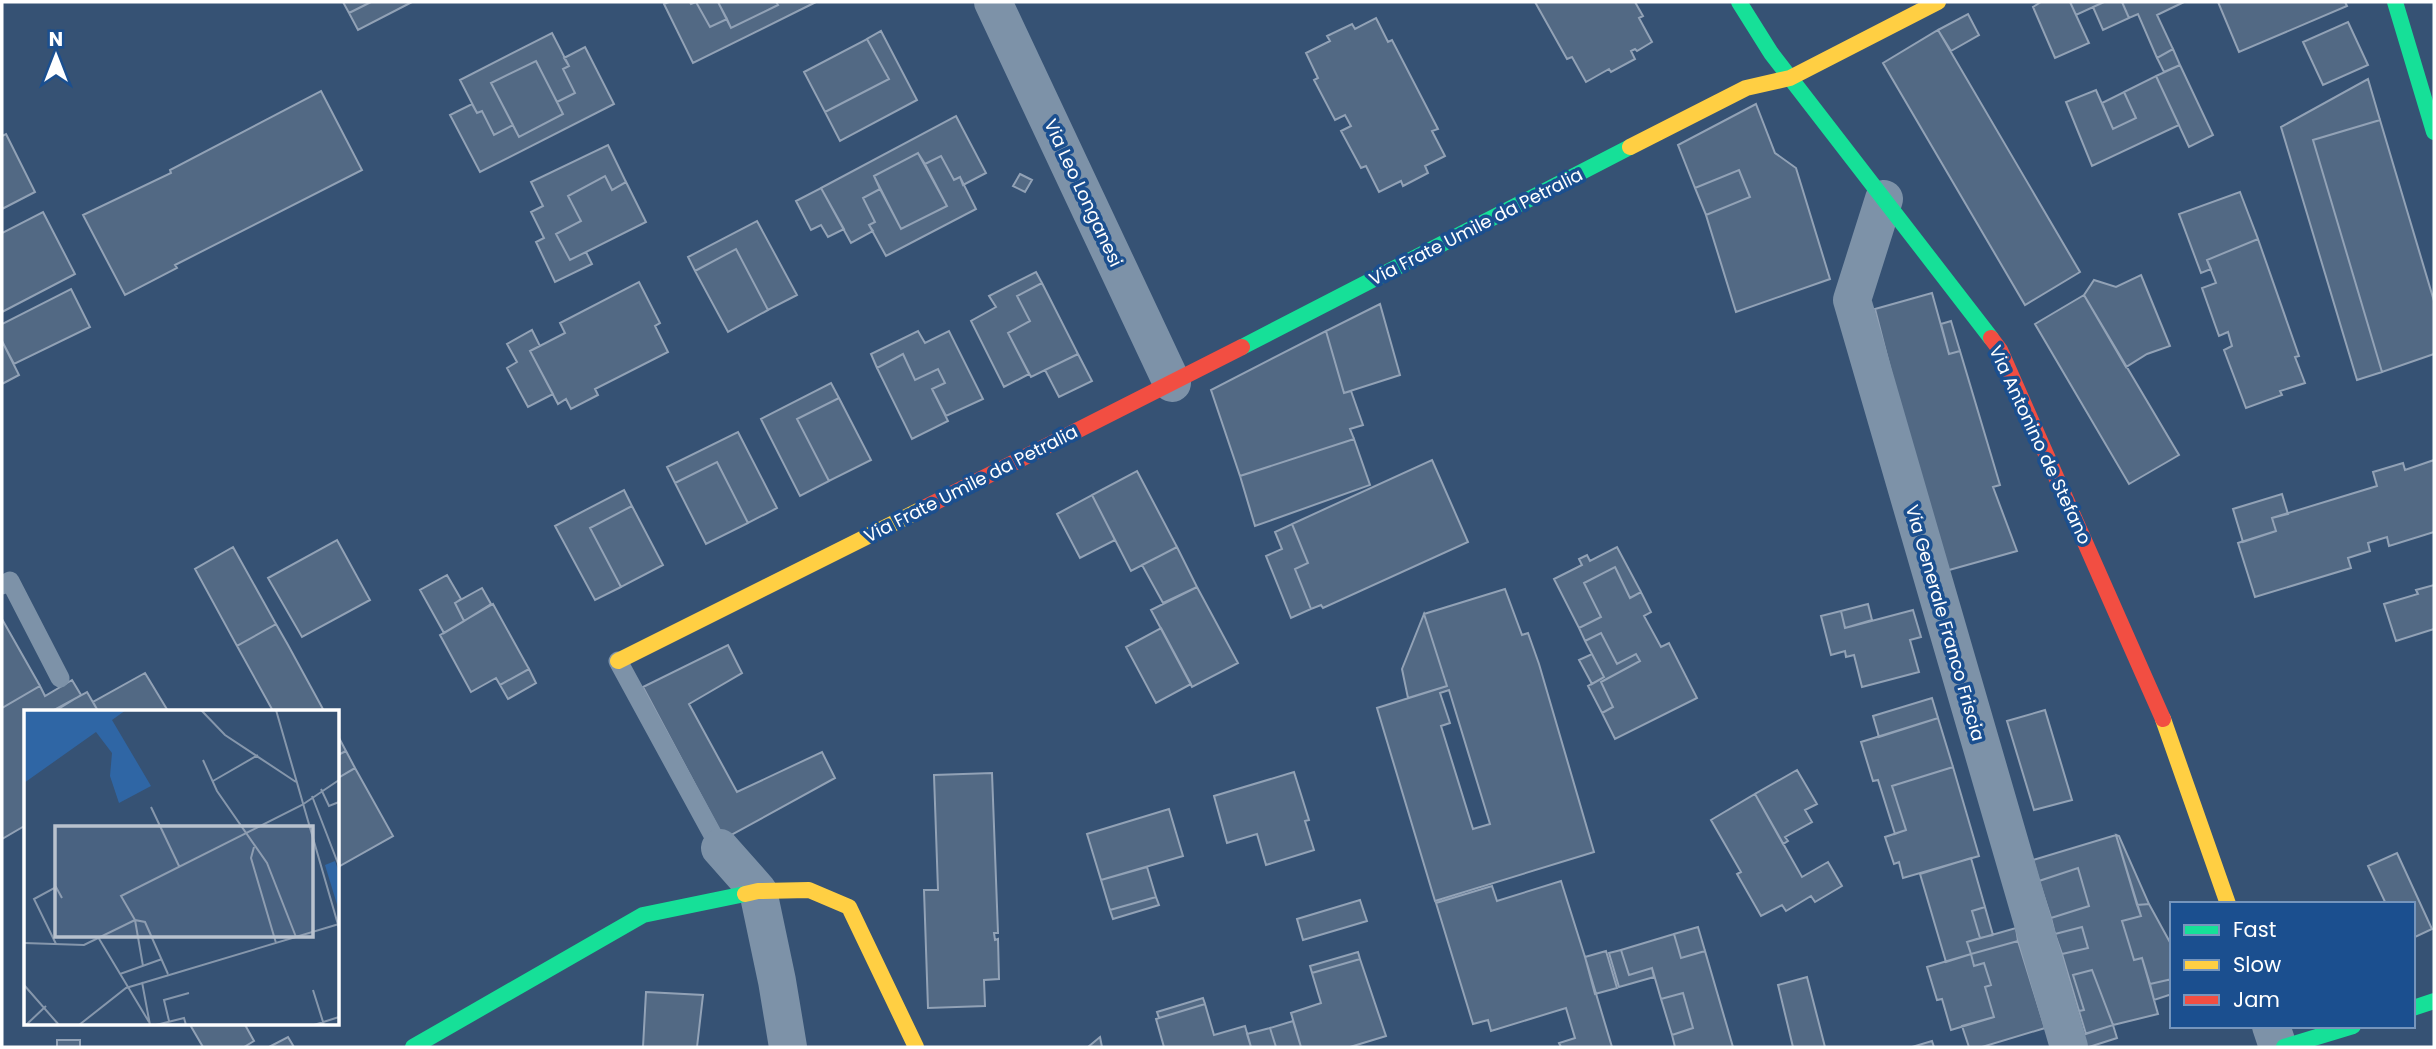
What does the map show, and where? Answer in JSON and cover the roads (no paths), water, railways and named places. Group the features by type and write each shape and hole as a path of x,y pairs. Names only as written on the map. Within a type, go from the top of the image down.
{"street":[{"name":"Via Leo Longanesi","path":"993,2 1172,383"},
{"name":"Via Antonino de Stefano","path":"1739,2 1771,53 2000,350 2161,714 2227,902"},
{"name":"Via Frate Umile da Petralia","path":"618,661 1172,383 1746,88 1790,78 1938,2"},
{"path":"2395,2 2434,132"},
{"name":"Via Generale Franco Friscia","path":"1884,200 1852,300 2069,1047"},
{"name":"Via Frate Umile da Petralia","path":"720,849 758,891"},
{"path":"414,1047 643,915 758,891 809,890 849,907 916,1047"},
{"path":"758,891 788,1047"},
{"path":"2415,1007 2434,1001"},
{"path":"2272,1028 2278,1047"},
{"path":"2284,1047 2346,1028"}],"lane":[{"path":"2,585 10,580 60,678"},
{"name":"Via Frate Umile da Petralia","path":"618,661 720,849"}]}
